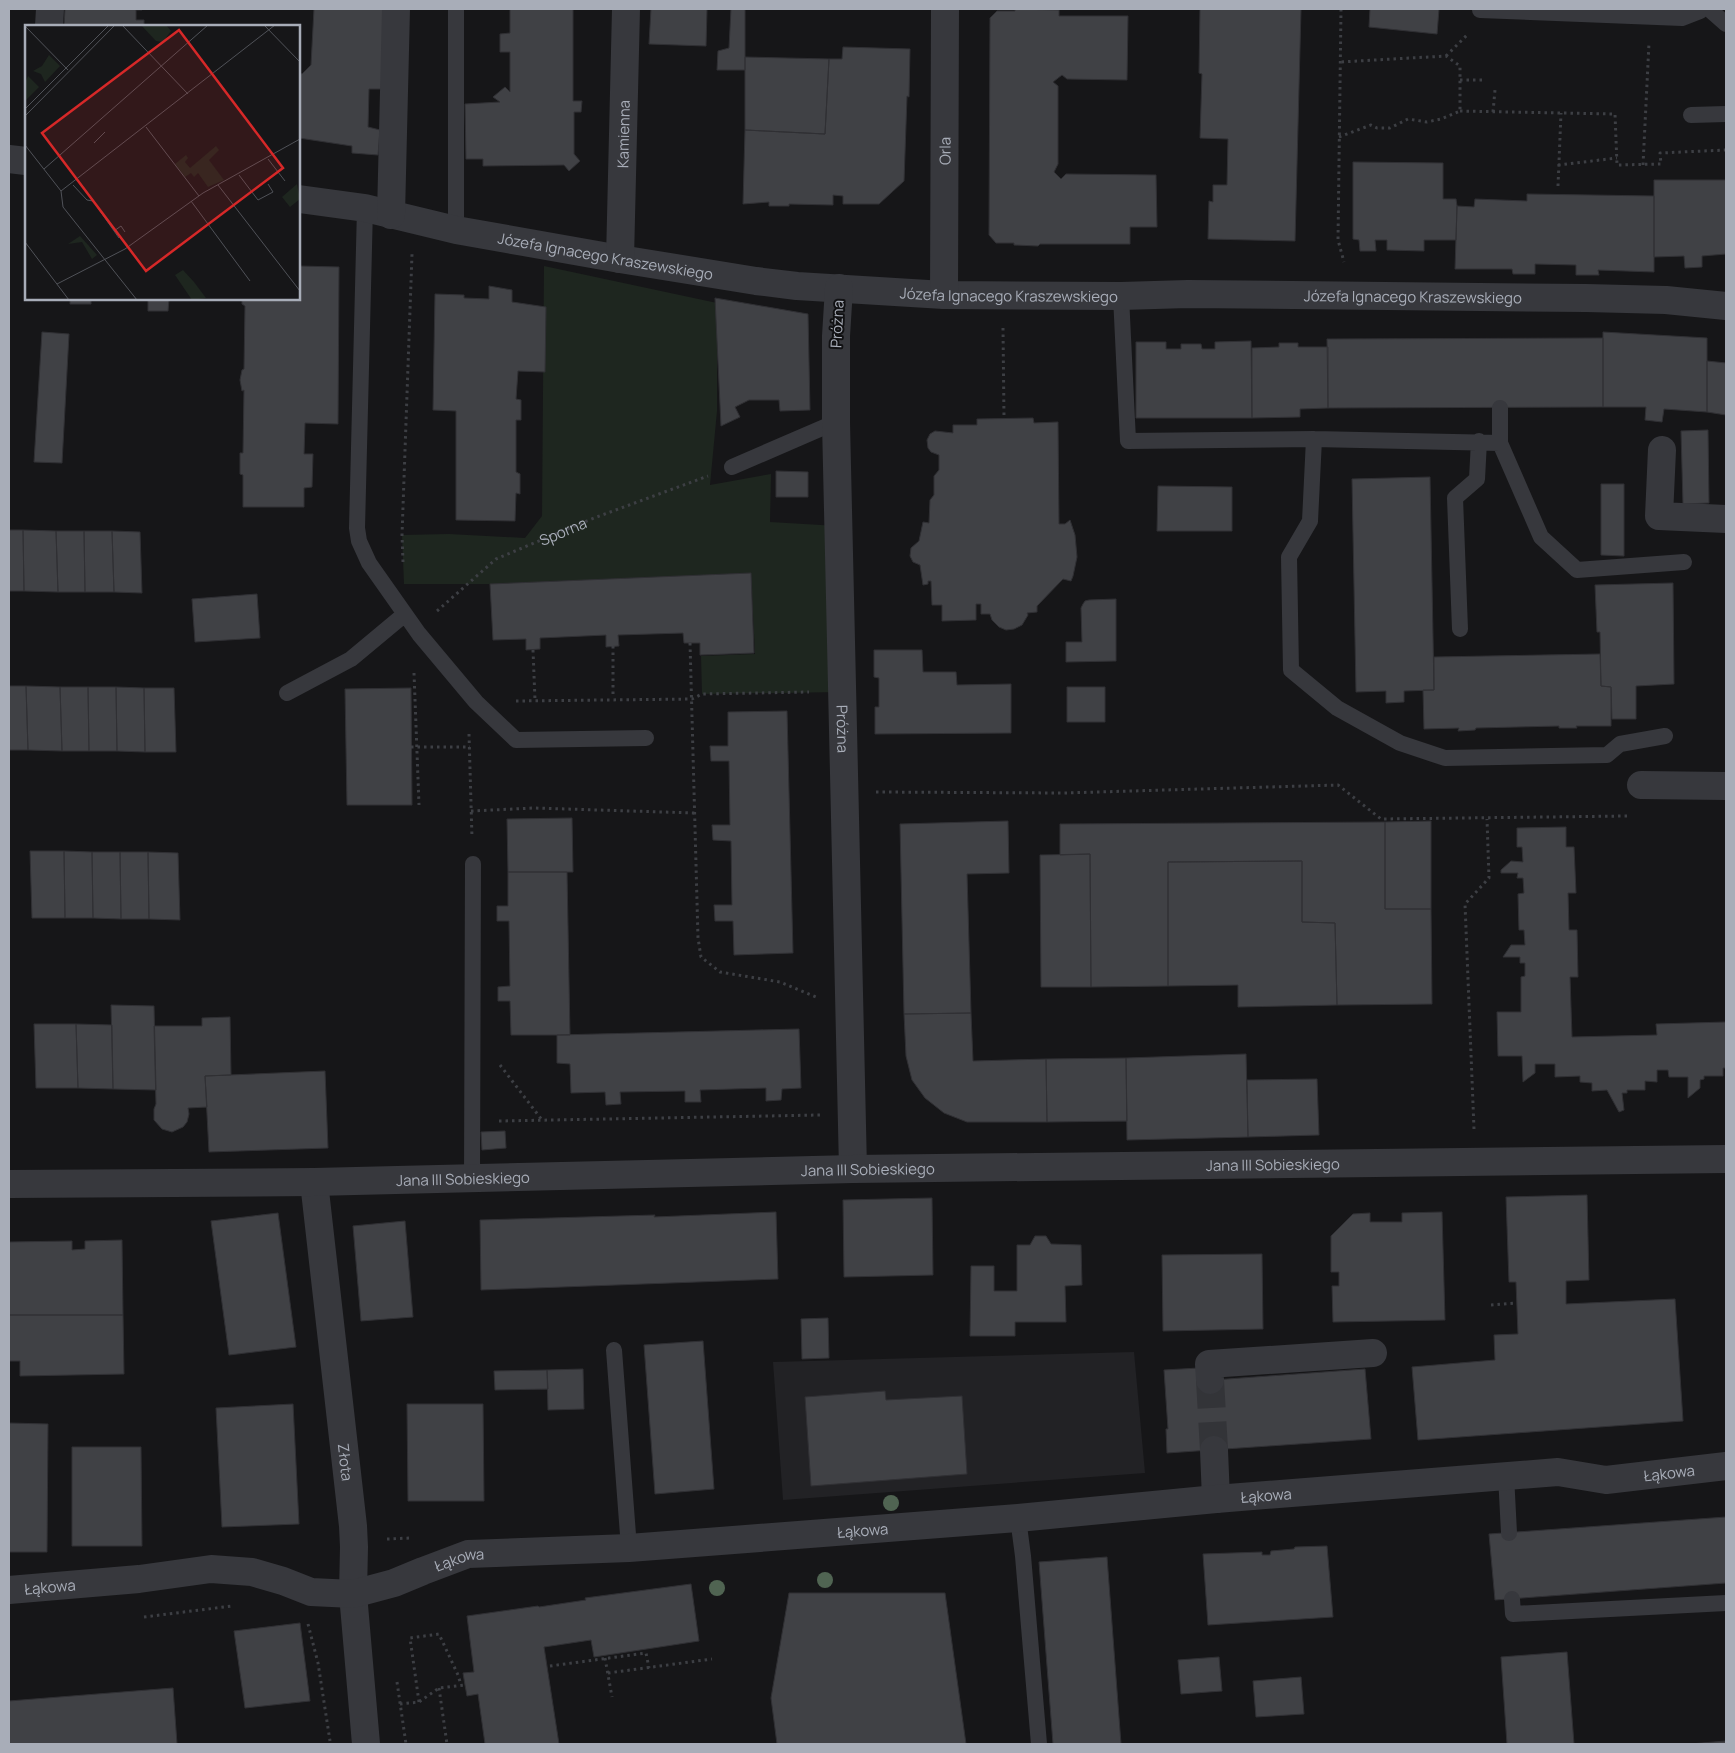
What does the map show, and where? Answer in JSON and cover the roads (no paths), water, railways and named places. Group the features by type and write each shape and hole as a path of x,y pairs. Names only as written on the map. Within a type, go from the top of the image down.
{"street":[{"path":"49,25 50,9"},
{"path":"396,9 402,217"},
{"name":"Kamienna","path":"620,259 626,9"},
{"name":"Orla","path":"944,295 945,9"},
{"path":"9,159 25,161"},
{"name":"Józefa Ignacego Kraszewskiego","path":"300,198 364,208 456,230 620,259 756,281 839,288 944,295 1121,296 1188,294 1658,300 1726,306"},
{"name":"Próżna","path":"839,288 836,336 836,422 853,1169"},
{"path":"1662,450 1659,516 1726,519"},
{"path":"1641,785 1726,786"},
{"name":"Jana III Sobieskiego","path":"9,1184 314,1182 853,1169 1726,1159"},
{"name":"Złota","path":"314,1182 353,1526 353,1594 366,1744"},
{"path":"1210,1380 1209,1364 1374,1353"},
{"path":"1214,1450 1216,1499"},
{"name":"Łąkowa","path":"9,1590 139,1579 211,1569 252,1572 312,1592 353,1594 394,1583 468,1554 629,1548 1018,1518 1216,1499 1506,1475 1558,1472 1606,1480 1726,1466"}],"lane":[{"path":"456,9 456,230"},
{"path":"1480,10 1682,18 1702,9"},
{"path":"1709,9 1726,24"},
{"path":"1691,115 1726,114"},
{"path":"364,208 357,528 359,541 369,563 419,634 476,702 516,740 646,738"},
{"path":"1121,296 1128,440 1479,441 1500,443"},
{"path":"1500,408 1500,443 1541,537 1577,570 1684,562"},
{"path":"732,467 836,422"},
{"path":"1314,440 1310,521 1289,557 1291,670 1337,708 1400,744 1445,758 1607,756 1620,744 1665,736"},
{"path":"1460,629 1455,498 1477,479 1479,441"},
{"path":"287,693 351,660 405,614"},
{"path":"472,1179 473,864"},
{"path":"614,1350 629,1548"},
{"path":"1506,1475 1509,1533"},
{"path":"1018,1518 1039,1744"},
{"path":"1512,1599 1513,1614 1726,1603"}],"tunnel":[{"path":"1210,1380 1214,1450"}]}
